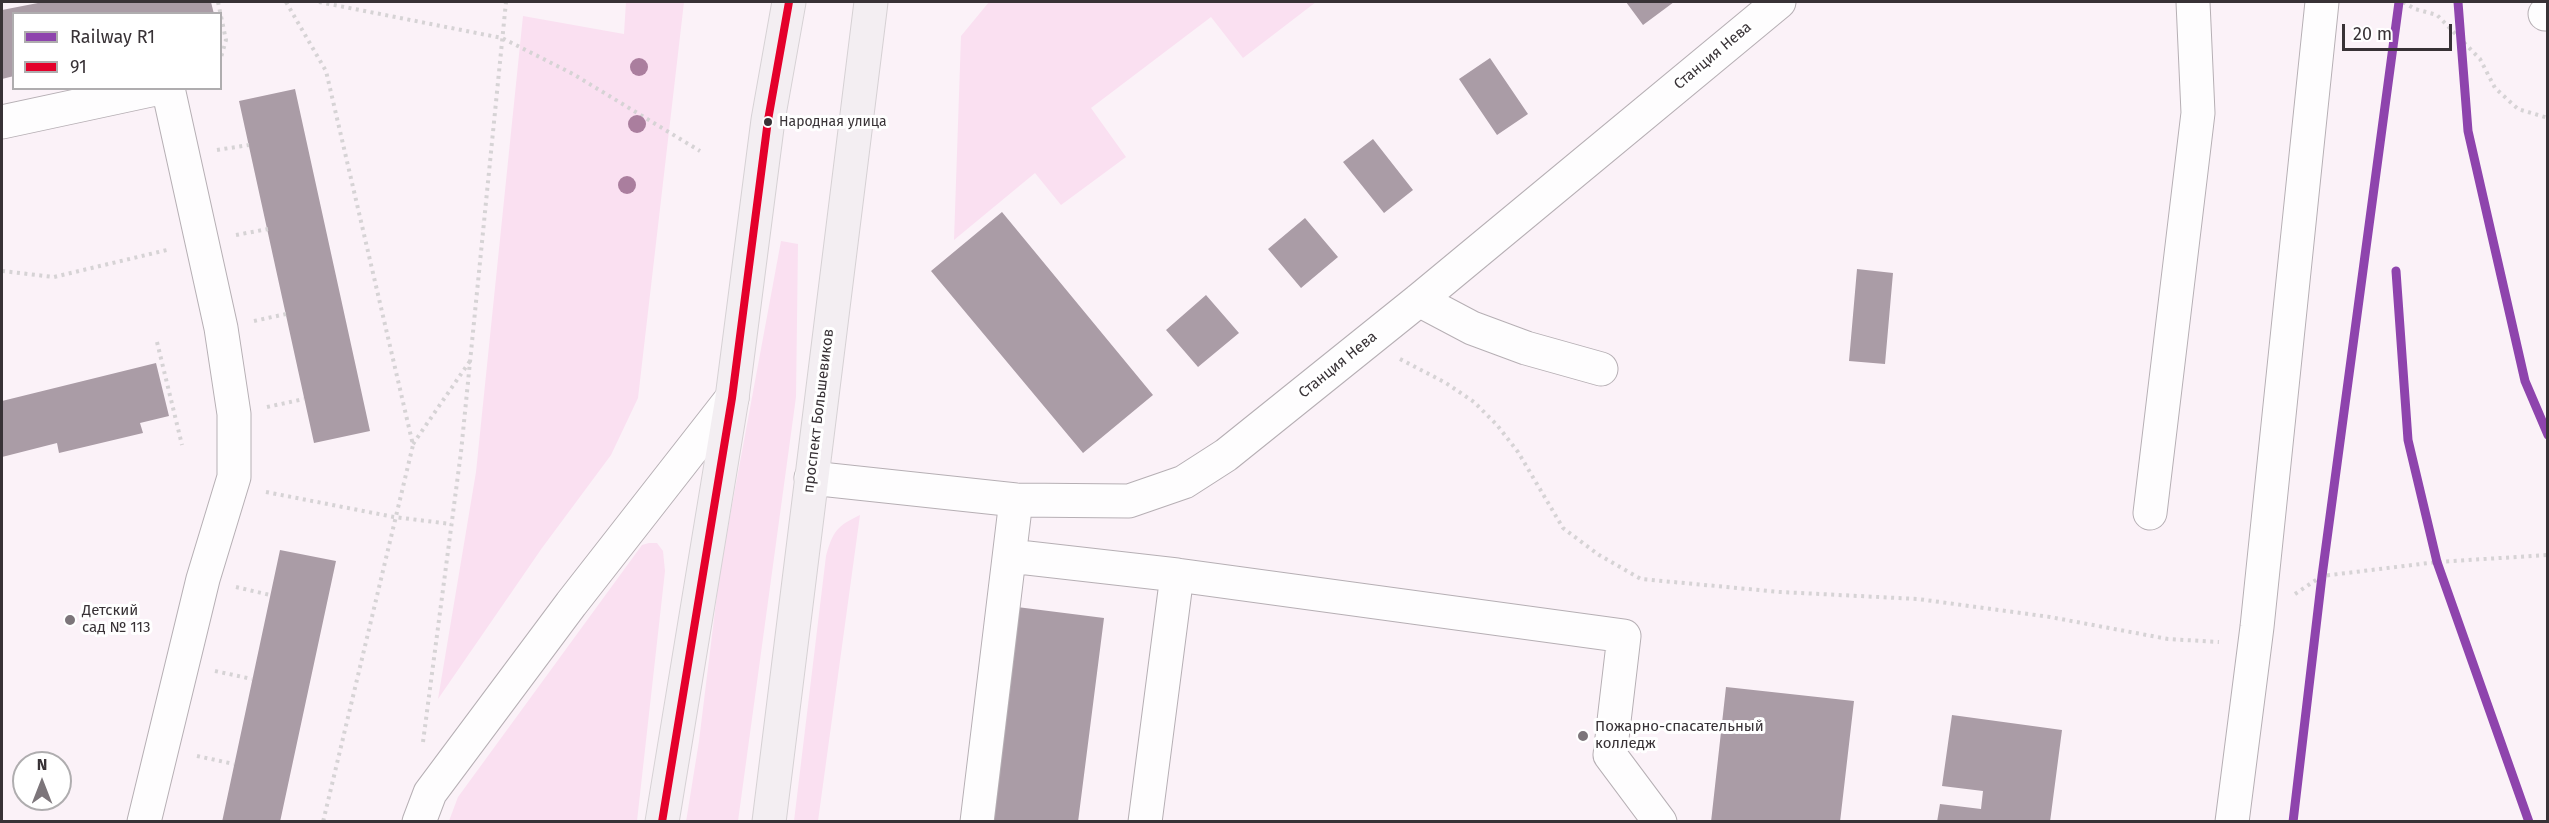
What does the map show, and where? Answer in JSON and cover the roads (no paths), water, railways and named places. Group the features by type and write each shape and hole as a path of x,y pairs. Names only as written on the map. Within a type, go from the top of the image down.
{"main road":[{"path":"663,822 732,398 768,120 789,2"},
{"name":"проспект Большевиков","path":"770,822 871,2"}],"street":[{"name":"Станция Нева","path":"811,478 1016,500 1129,501 1184,482 1226,455 1367,342 1779,2"},
{"path":"2150,513 2198,113 2193,2"},
{"path":"2232,822 2257,627 2322,2"},
{"path":"2,122 151,90"},
{"path":"144,822 203,579 234,477 234,414 221,328 168,90"},
{"path":"1419,300 1472,328 1526,348 1601,369"},
{"path":"419,822 430,793 571,604 732,398"},
{"path":"977,822 1016,500"},
{"path":"1010,556 1177,575 1624,636 1610,755 1660,822"},
{"path":"1144,822 1177,575"}],"rail line":[{"name":"R1","path":"2293,822 2322,576 2399,2"},
{"name":"R1","path":"2458,2 2468,131 2525,381 2548,435"},
{"name":"R1","path":"2396,271 2408,440 2437,562 2529,822"}],"place":[{"name":"Народная улица","path":"768,122"},
{"name":"Детский сад № 113","path":"70,620"},
{"name":"Пожарно-спасательный колледж","path":"1583,736"}]}
